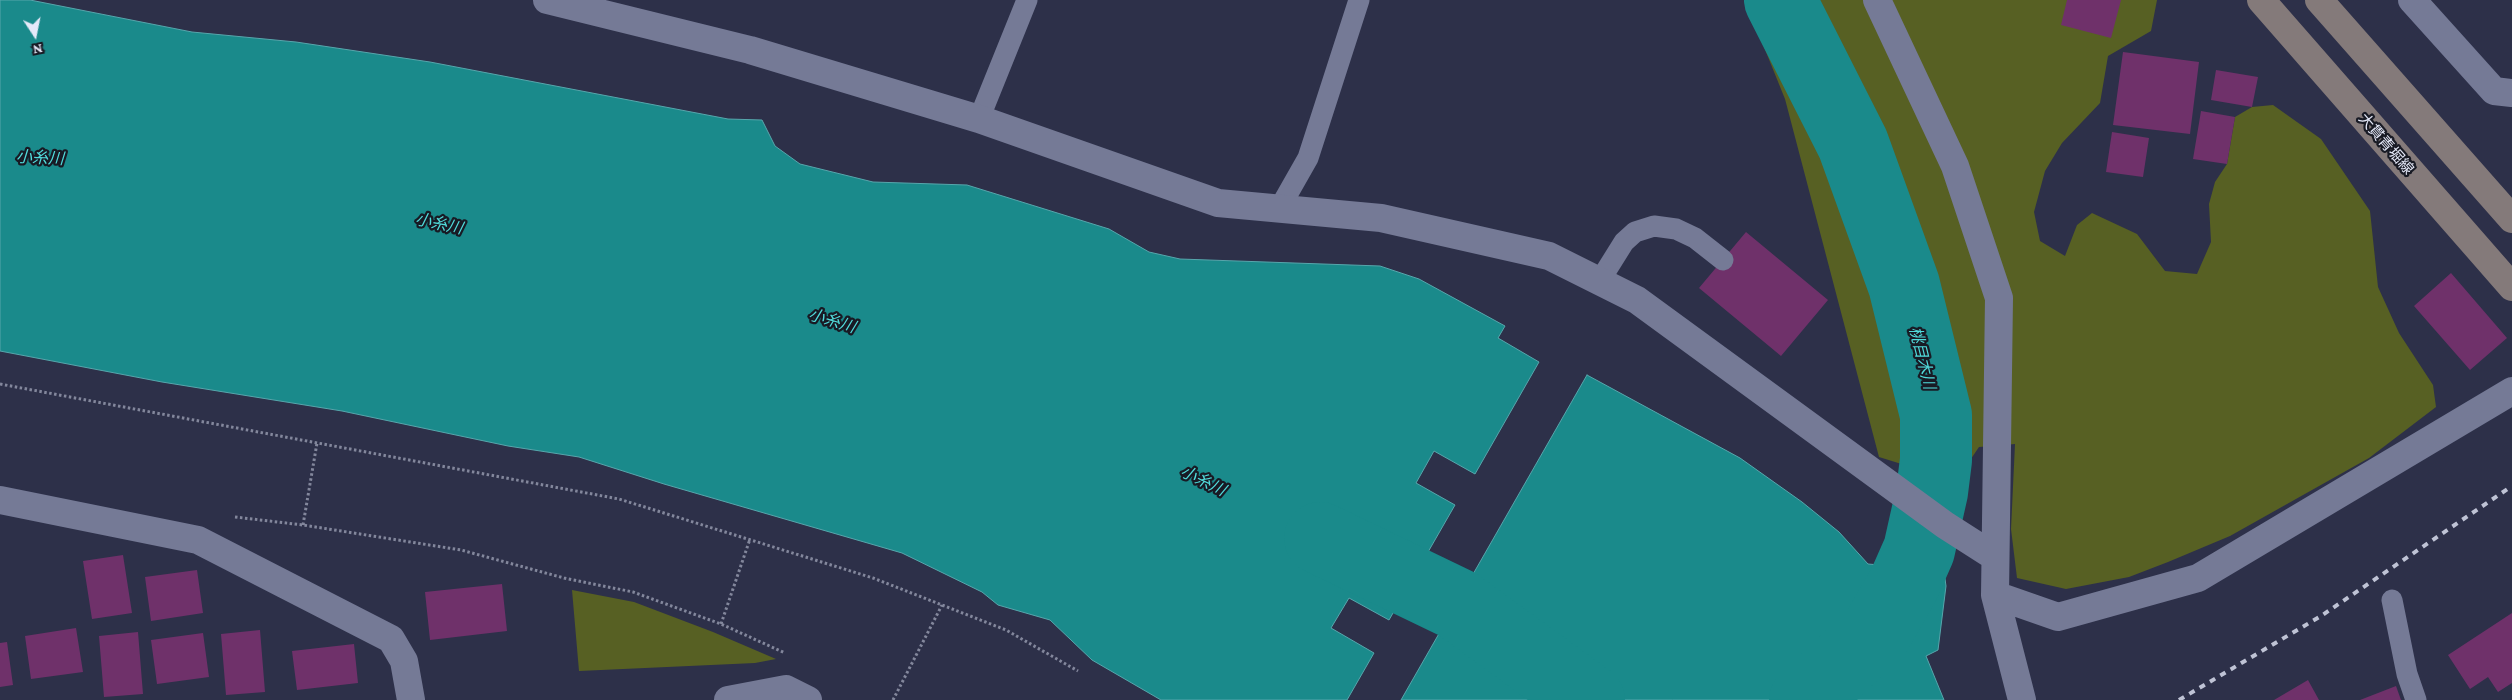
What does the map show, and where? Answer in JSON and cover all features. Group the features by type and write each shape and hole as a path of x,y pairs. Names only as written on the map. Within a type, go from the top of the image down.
{"main road":[{"name":"大貫青堀線","path":"2261,0 2512,287"},
{"path":"2319,0 2512,219"}],"street":[{"path":"547,0 750,50 979,119 1218,203 1381,218 1549,256 1637,300 1901,493 1995,557"},
{"path":"1877,0 1955,166 2000,298 1995,594 2022,700"},
{"path":"2412,0 2494,90 2512,93"},
{"path":"1995,594 2058,617 2198,578 2512,391"},
{"path":"0,500 198,540 391,639 404,661 411,700"},
{"path":"728,700 786,690 808,700"}],"lane":[{"path":"979,119 1027,0"},
{"path":"1279,208 1308,158 1359,0"},
{"path":"1599,282 1624,242 1635,232 1654,226 1676,230 1695,238 1723,260"},
{"path":"2392,600 2407,674 2416,700"}],"path":[{"path":"0,384 619,499 873,578 1006,630 1078,671"},
{"path":"303,525 317,443"},
{"path":"233,517 303,525 461,550 564,578 633,592 722,624 792,657"},
{"path":"722,624 750,539"},
{"path":"894,700 942,605"}],"shaded area":[{"path":"1745,0 2157,0 2151,31 2108,56 2100,103 2062,143 2045,171 2034,212 2040,241 2065,256 2077,225 2092,213 2137,234 2165,271 2197,274 2211,242 2209,204 2215,182 2227,164 2235,117 2252,107 2273,105 2321,139 2370,211 2378,287 2399,333 2433,385 2436,407 2369,458 2230,536 2168,562 2129,577 2066,589 2017,578 2011,529 2015,444 1979,447 1956,481 1879,457 1785,99"},
{"path":"572,590 634,602 713,632 776,659 755,663 579,671"}],"water":[{"path":"0,0 30,0 192,32 296,42 430,62 728,119 762,120 775,146 800,164 873,182 967,185 1109,229 1149,252 1180,259 1380,266 1419,279 1505,326 1498,338 1539,362 1475,474 1434,451 1416,483 1455,505 1389,620 1349,598 1331,628 1374,653 1347,700 1161,700 1092,660 1050,620 998,605 982,592 902,553 664,484 579,457 508,446 342,411 162,382 0,351"},
{"path":"1587,375 1740,458 1802,502 1839,532 1868,564 1880,565 1892,561 1897,543 1900,511 1940,543 1946,586 1938,650 1926,656 1944,700 1401,700"},
{"path":"1936,439 1943,449 1955,454 1947,484 1945,505 1904,477 1920,469"}],"building":[{"path":"2067,0 2121,0 2111,38 2061,25"},
{"path":"2123,52 2199,62 2190,134 2113,125"},
{"path":"2216,70 2258,77 2252,107 2211,100"},
{"path":"2201,111 2235,117 2227,164 2193,159"},
{"path":"2112,132 2149,138 2143,177 2106,172"},
{"path":"1746,232 1828,300 1781,356 1699,288"},
{"path":"2451,273 2507,338 2470,370 2414,306"},
{"path":"123,555 132,613 92,619 83,561"},
{"path":"197,570 203,613 151,621 145,577"},
{"path":"502,584 507,631 430,640 425,592"},
{"path":"2512,613 2512,683 2498,692 2488,677 2470,689 2448,655"},
{"path":"76,628 83,672 31,679 25,636"},
{"path":"260,630 265,692 226,695 221,634"},
{"path":"138,632 143,694 104,697 99,636"},
{"path":"203,633 209,677 157,684 151,640"},
{"path":"7,642 13,685 0,687 0,643"},
{"path":"354,644 358,683 297,690 292,651"},
{"path":"2308,680 2319,700 2274,700"},
{"path":"2396,686 2401,700 2360,700"}],"waterway":[{"name":"桃目木川","path":"1780,0 1853,144 1904,285 1936,415 1936,460 1932,492 1919,550 1904,584 1877,631 1805,700"},
{"name":"小糸川","path":"1320,538 1457,604 1589,700"}],"railway":[{"path":"2179,700 2321,616 2512,486"}]}
